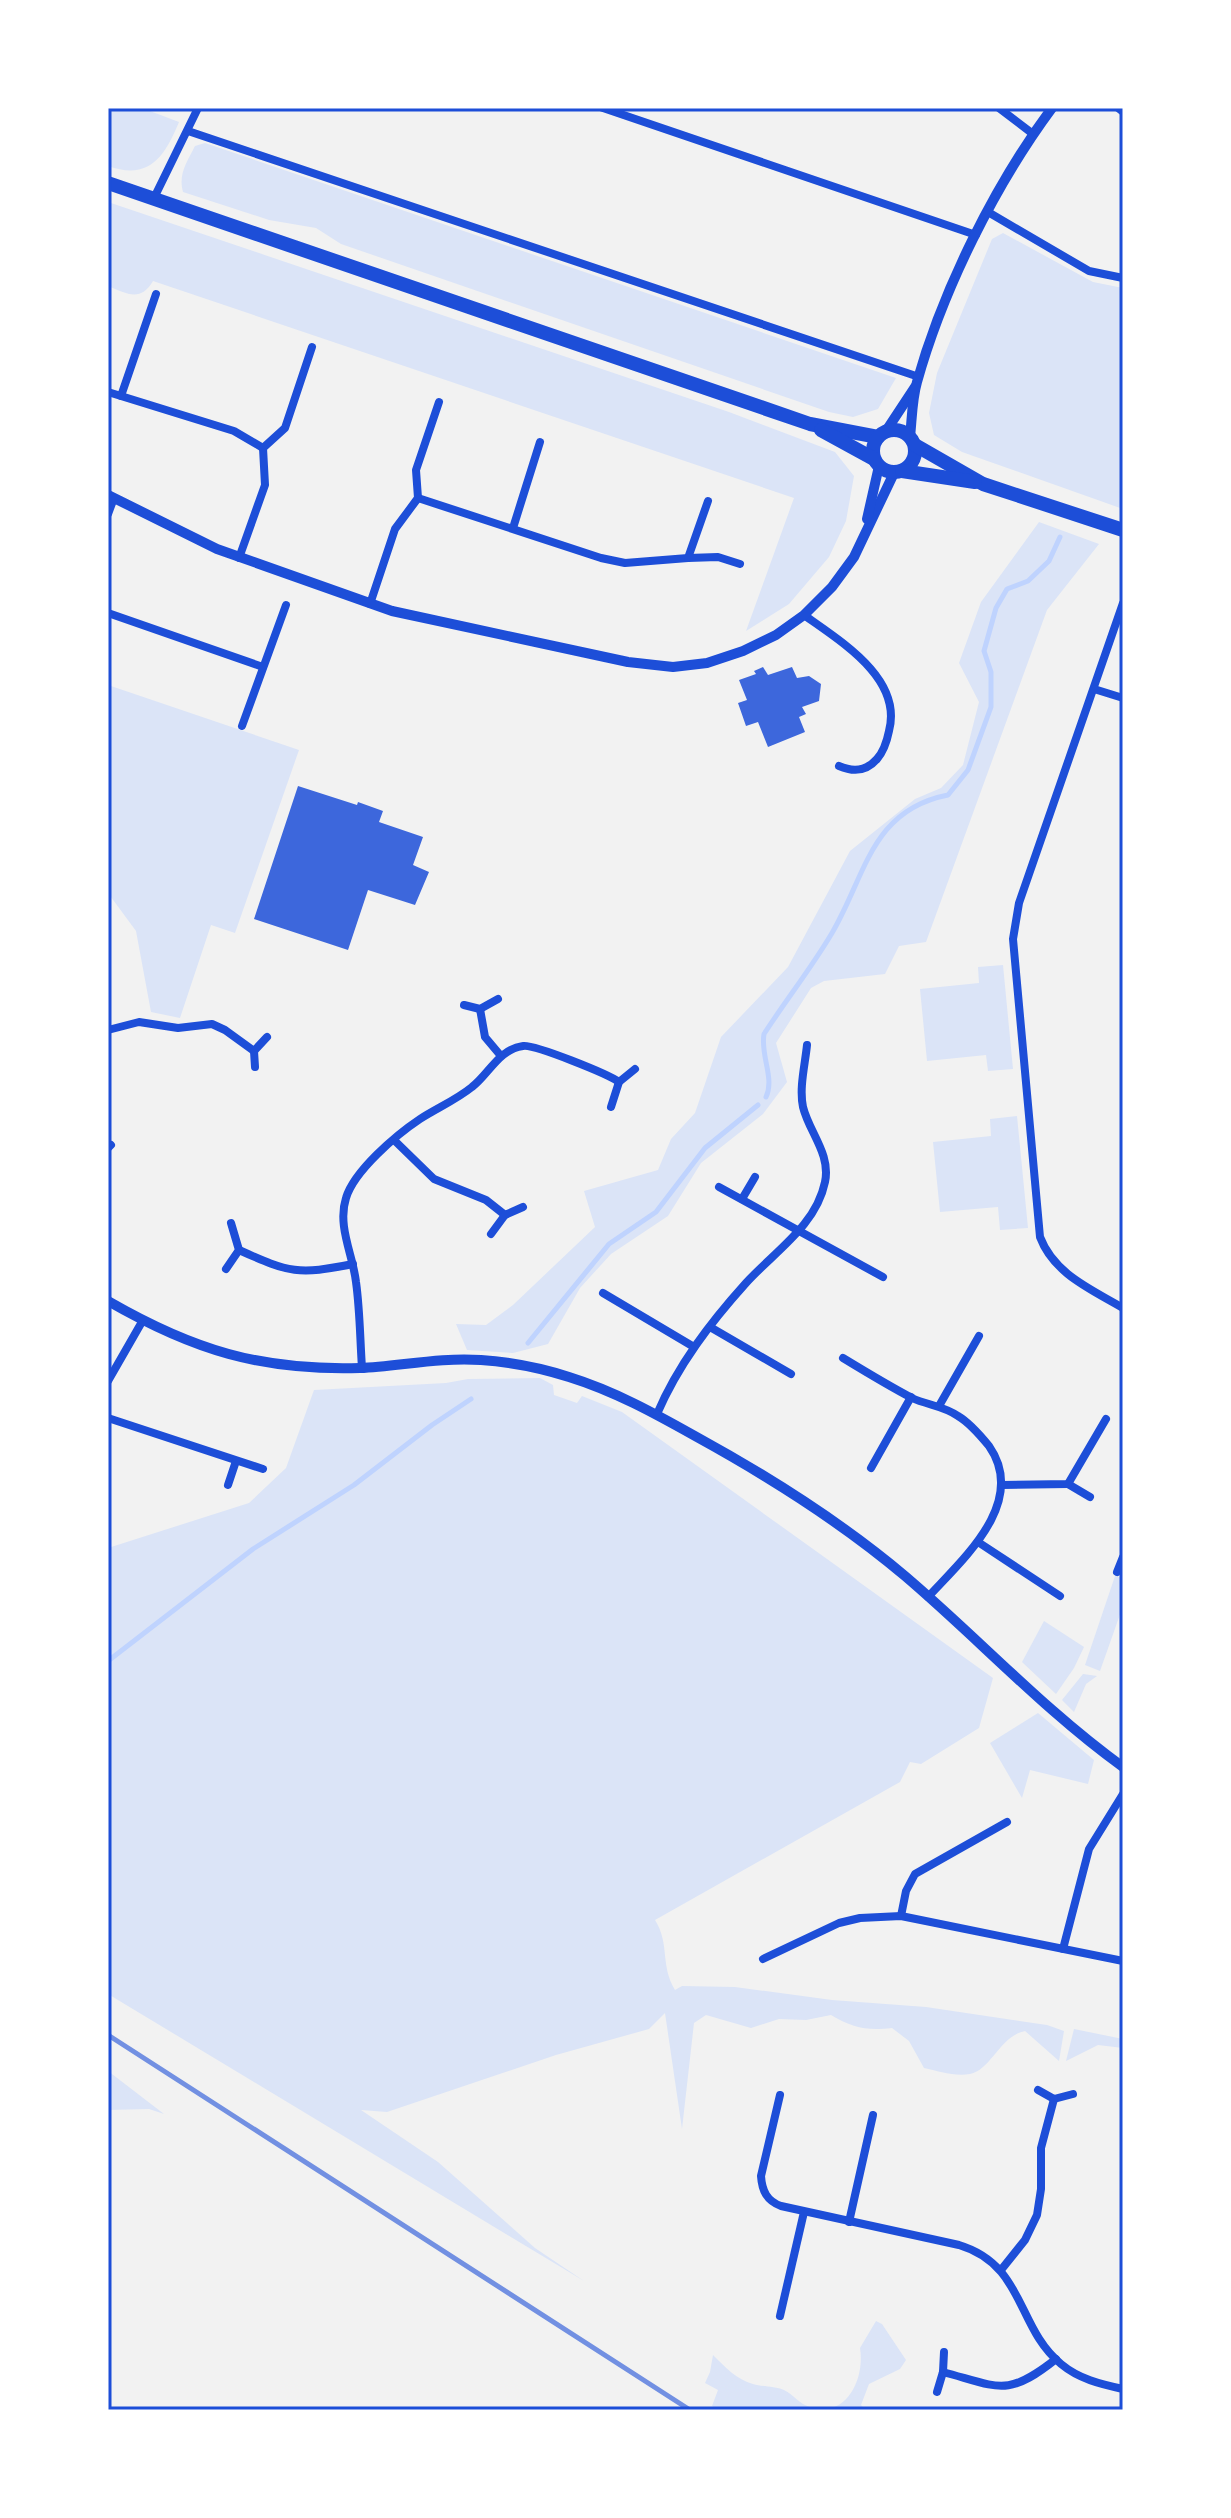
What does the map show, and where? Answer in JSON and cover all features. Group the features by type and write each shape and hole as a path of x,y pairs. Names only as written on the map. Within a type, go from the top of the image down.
{"main road":[{"path":"108,183 810,424 882,434 903,431 913,441 983,484"},
{"path":"810,424 898,472 983,484 1123,530"},
{"path":"877,463 874,444 882,434"},
{"path":"898,472 914,461 913,441"}],"street":[{"path":"154,198 198,108"},
{"path":"603,108 976,235"},
{"path":"999,108 1033,134"},
{"path":"882,434 918,381 976,235 1033,134 1052,108"},
{"path":"1118,108 1123,112"},
{"path":"188,131 918,381"},
{"path":"988,212 1089,271 1123,278"},
{"path":"121,396 156,294"},
{"path":"263,448 285,428 312,347"},
{"path":"913,441 918,381"},
{"path":"108,392 234,431 263,448"},
{"path":"370,604 395,529 418,498 416,470 439,402"},
{"path":"513,528 540,442"},
{"path":"239,558 265,485 263,448"},
{"path":"863,536 877,463"},
{"path":"108,514 111,497 239,558 370,604 628,662 692,666 735,654 776,635 804,615 842,575 854,557 898,472"},
{"path":"418,498 617,562 718,557 740,564"},
{"path":"688,558 708,501"},
{"path":"1123,603 1019,903 1014,928 1040,1237 1059,1268 1123,1308"},
{"path":"242,726 286,605"},
{"path":"108,613 263,667"},
{"path":"804,615 869,667 889,698 892,711 888,738 878,759 871,766 856,771 839,766"},
{"path":"1094,689 1123,698"},
{"path":"464,1005 480,1009 498,999"},
{"path":"480,1009 485,1037 501,1056"},
{"path":"108,1030 139,1022 178,1028 212,1024 254,1051"},
{"path":"255,1067 254,1051 267,1037"},
{"path":"657,1414 672,1380 694,1347 746,1283 799,1230 816,1205 826,1176 824,1159 802,1103 807,1045"},
{"path":"362,1368 353,1264 343,1220 347,1194 360,1173 418,1120 471,1088 501,1056 515,1048 531,1046 604,1073 619,1082"},
{"path":"611,1107 619,1082 635,1069"},
{"path":"394,1140 434,1179 486,1200 505,1215"},
{"path":"742,1199 755,1177"},
{"path":"719,1187 883,1277"},
{"path":"491,1234 505,1215 523,1207"},
{"path":"231,1223 239,1250"},
{"path":"239,1250 298,1272 353,1264"},
{"path":"226,1269 239,1250"},
{"path":"603,1293 694,1347"},
{"path":"108,1301 189,1342 236,1358 301,1367 362,1368 457,1360 505,1363 596,1386 657,1414 783,1488 876,1553 1056,1714 1123,1767"},
{"path":"108,1381 143,1320"},
{"path":"710,1327 791,1374"},
{"path":"939,1406 979,1336"},
{"path":"843,1358 911,1397 939,1406 967,1422 986,1442 998,1464 1002,1485 994,1514 978,1542 928,1597"},
{"path":"871,1468 911,1397"},
{"path":"108,1418 263,1469"},
{"path":"1068,1484 1106,1419"},
{"path":"228,1485 236,1461"},
{"path":"1002,1485 1068,1484 1090,1497"},
{"path":"978,1542 1060,1596"},
{"path":"1117,1572 1123,1557"},
{"path":"1063,1949 1089,1849 1123,1794"},
{"path":"901,1916 906,1891 915,1874 1007,1822"},
{"path":"763,1959 839,1923 870,1917 901,1916 1123,1961"},
{"path":"1038,2090 1054,2099 1073,2094"},
{"path":"780,2095 761,2176 763,2189 774,2204 972,2249 1001,2270 1056,2359 1086,2380 1123,2389"},
{"path":"1001,2270 1025,2240 1037,2215 1041,2148 1054,2099"},
{"path":"849,2222 873,2115"},
{"path":"780,2316 804,2212"},
{"path":"937,2392 943,2372 944,2352"},
{"path":"943,2372 1008,2386 1026,2381 1056,2359"}],"shaded area":[{"path":"108,108 142,108 179,122 168,145 154,162 145,168 122,170 108,166"},
{"path":"205,143 896,378 878,409 853,417 829,412 341,244 316,228 269,220 183,192 182,174 186,163 195,146"},
{"path":"108,202 729,412 835,452 854,476 846,521 829,557 789,604 746,631 794,498 153,281 144,292 138,294 108,286"},
{"path":"1003,233 1093,282 1123,288 1123,509 962,452 934,435 929,413 937,373 992,239"},
{"path":"1039,522 1099,544 1047,610 926,942 899,946 885,974 824,981 811,988 776,1043 787,1082 763,1114 701,1163 668,1216 611,1254 580,1288 548,1344 513,1353 467,1350 456,1324 486,1325 513,1305 595,1227 584,1191 658,1170 671,1139 695,1113 721,1037 788,967 850,851 915,799 941,788 963,765 979,702 959,663 981,602"},
{"path":"108,685 299,750 235,933 211,925 180,1018 151,1012 136,931 108,893"},
{"path":"1003,965 1013,1069 988,1071 986,1055 927,1061 920,989 979,983 978,967"},
{"path":"1017,1116 1028,1228 1000,1230 998,1207 940,1212 933,1142 991,1136 990,1119"},
{"path":"540,1378 553,1385 554,1395 577,1403 582,1396 622,1412 993,1678 979,1728 921,1764 910,1762 900,1782 655,1920 675,1990 682,1986 735,1987 832,2000 926,2007 1047,2025 1064,2031 1059,2061 1025,2031 1009,2039 977,2071 958,2075 924,2068 909,2041 892,2028 860,2028 831,2015 806,2020 779,2019 751,2028 706,2015 694,2023 682,2129 665,2013 649,2029 556,2055 387,2112 361,2110 438,2162 535,2248 584,2281 108,1994 108,1548 249,1503 286,1468 314,1390 446,1383 468,1379"},
{"path":"1115,1576 1123,1578 1123,1606 1100,1671 1085,1665"},
{"path":"1044,1621 1084,1647 1056,1694 1022,1662"},
{"path":"1083,1674 1097,1676 1086,1684 1074,1712 1062,1700"},
{"path":"1038,1713 1094,1760 1088,1784 1030,1770 1022,1798 990,1743"},
{"path":"1074,2029 1123,2039 1123,2048 1098,2045 1066,2061"},
{"path":"108,2071 164,2114 149,2109 108,2110"},
{"path":"876,2321 882,2324 906,2360 900,2369 869,2384 861,2405 866,2410 718,2410 712,2406 718,2390 705,2383 713,2355 747,2382 784,2390 810,2407 834,2407 843,2402 856,2383 860,2372 860,2348"}],"building":[{"path":"763,667 768,675 792,667 797,678 809,676 821,684 819,701 802,707 806,714 799,717 805,732 768,747 758,722 746,726 738,703 747,700 739,680 756,674 754,671"},
{"path":"298,786 383,811 379,822 423,837 413,865 429,872 415,905 368,890 348,950 254,919"}],"waterway":[{"path":"766,1097 769,1082 764,1034 832,933 863,868 886,830 902,815 922,803 948,795 968,770 991,707 991,672 984,651 996,608 1007,589 1028,581 1049,561 1060,537"},
{"path":"528,1343 609,1244 656,1212 705,1148 758,1105"},
{"path":"108,1661 253,1549 354,1485 471,1399"}],"railway":[{"path":"108,2035 690,2410"}]}
